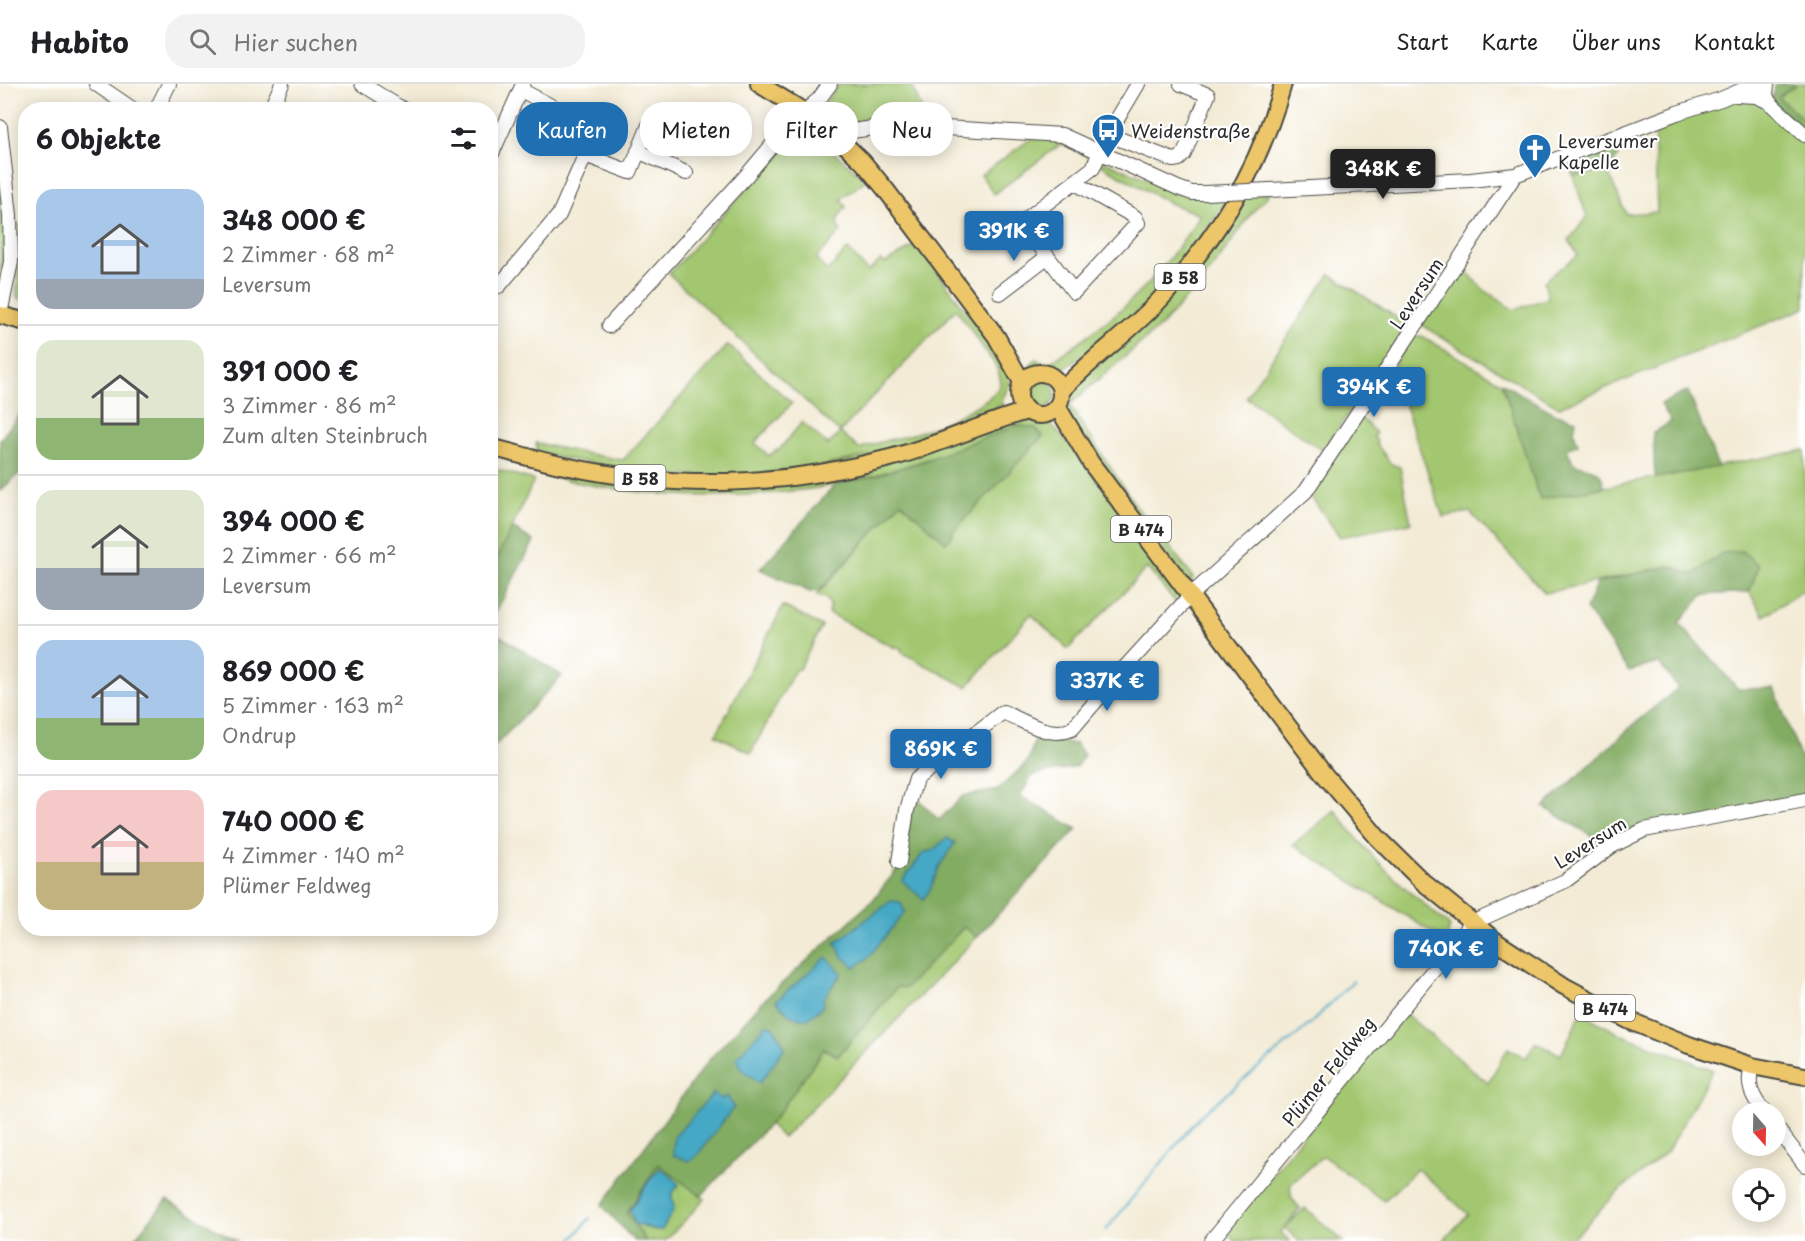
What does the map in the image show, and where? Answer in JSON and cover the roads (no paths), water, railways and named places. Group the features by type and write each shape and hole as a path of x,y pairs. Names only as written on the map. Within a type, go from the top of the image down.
{"main road":[{"path":"759,84 789,102"},
{"name":"B 58","path":"1054,397 1152,308 1192,263 1234,202 1264,140 1283,84"},
{"path":"857,156 886,190 996,336 1026,391 1034,414 1054,397 1041,373 1026,391"},
{"path":"0,315 18,320"},
{"name":"B 58","path":"498,449 566,466 629,477 686,482 743,482 794,478 892,458 964,433 1026,391"},
{"name":"B 474","path":"1054,397 1091,463 1278,715 1336,789 1385,845 1423,882 1498,943 1564,986 1628,1020 1689,1045 1752,1066 1805,1076"}],"street":[{"path":"96,84 122,102"},
{"path":"160,102 169,84"},
{"path":"274,102 282,84"},
{"path":"362,84 391,102"},
{"path":"816,102 830,84"},
{"path":"1138,84 1110,131 1117,138 1173,160 1179,159 1184,154 1211,90 1181,84"},
{"path":"858,130 886,126 934,127 1062,135 1192,193 1270,190 1515,175 1755,84"},
{"path":"1767,84 1766,95 1769,102"},
{"path":"498,142 522,87 547,102"},
{"path":"1733,94 1756,96 1769,102 1805,135"},
{"path":"0,128 10,215 11,262 0,315"},
{"path":"588,156 630,172 640,146"},
{"path":"638,151 686,173"},
{"path":"1075,183 1134,217 1138,223 1074,292 1022,222 1093,168 1100,152"},
{"path":"609,326 764,155"},
{"path":"498,286 559,215 585,156"},
{"name":"Leversum","path":"899,862 907,810 916,779 1003,712 1051,732 1064,733 1072,729 1191,596 1306,491 1515,175"},
{"path":"1494,178 1502,194"},
{"path":"1000,293 1047,257"},
{"name":"Leversum","path":"1472,923 1565,881 1612,846 1644,830 1805,800"},
{"name":"Plümer Feldweg","path":"1211,1241 1472,923"},
{"path":"1752,1066 1748,1078 1751,1092 1758,1102"},
{"path":"1786,1140 1805,1164"}],"water":[{"path":"947,838 955,843 940,865 930,890 923,899 902,881 924,852 932,851"},
{"path":"891,901 900,902 905,912 867,959 855,967 844,958 835,943"},
{"path":"826,957 842,973 824,997 822,1007 808,1019 791,1016 776,1001"},
{"path":"766,1025 773,1026 785,1047 760,1083 741,1069 736,1058"},
{"path":"714,1093 722,1099 727,1096 734,1107 696,1157 689,1161 673,1155 674,1137"},
{"path":"660,1168 679,1184 672,1194 674,1209 662,1230 658,1230 635,1224 630,1210"}],"waterway":[{"path":"1106,1230 1200,1116 1309,1025 1353,981"},
{"path":"571,1241 590,1218"}],"place":[{"name":"Weidenstraße","path":"1108,159"},
{"name":"Leversumer Kapelle","path":"1535,179"}]}
